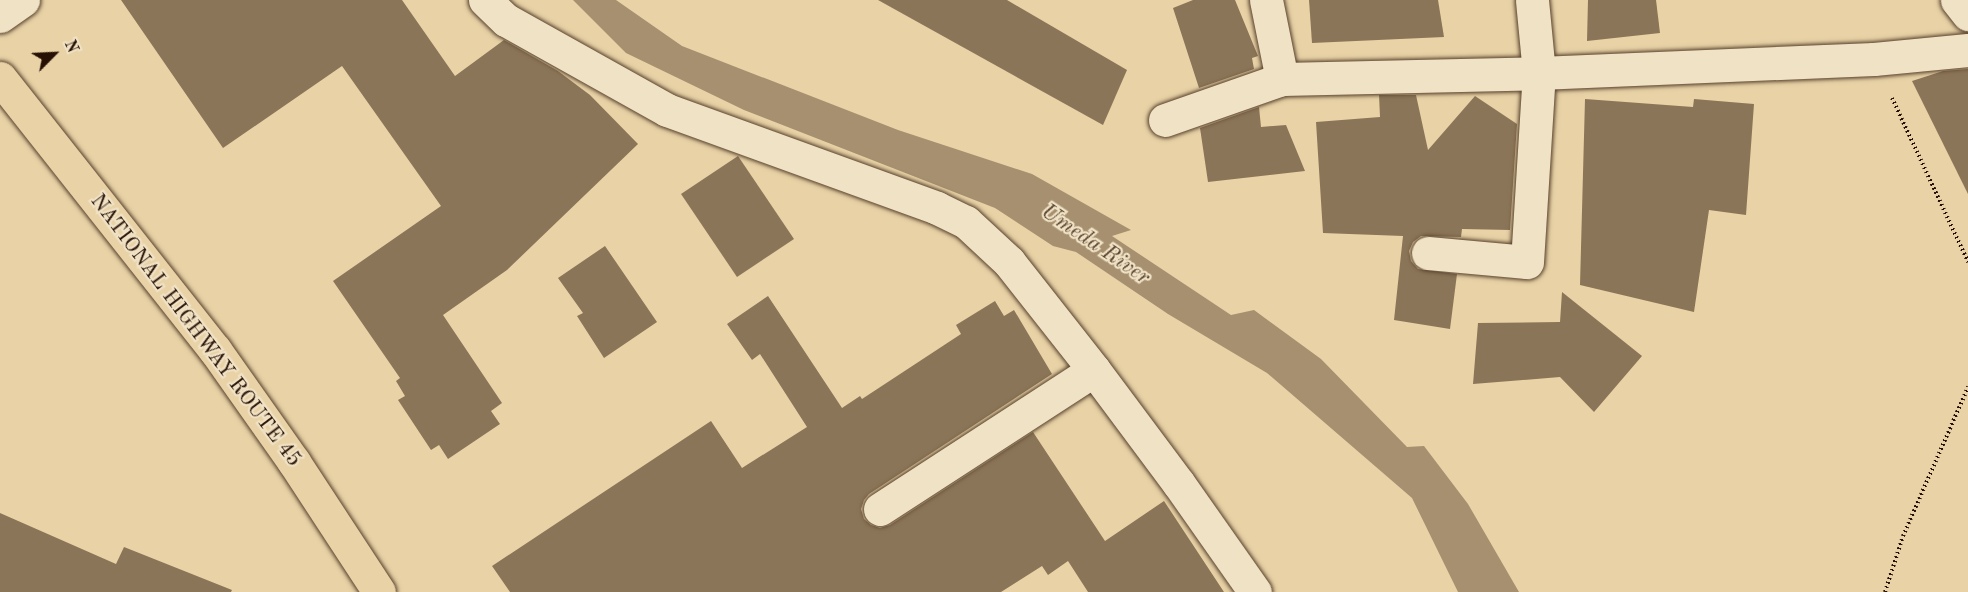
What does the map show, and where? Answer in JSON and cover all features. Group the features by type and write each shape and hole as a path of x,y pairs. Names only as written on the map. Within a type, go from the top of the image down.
{"highway":[{"name":"NATIONAL HIGHWAY ROUTE 45","path":"0,78 215,350 294,462 379,592"}],"street":[{"path":"0,16 23,0"},
{"path":"485,0 506,20 667,111 937,208 966,222 1009,262 1094,370 1179,484 1255,592"},
{"path":"1266,0 1282,79"},
{"path":"1428,253 1527,262 1539,74 1532,0"},
{"path":"1957,0 1968,14"},
{"path":"1165,120 1282,79 1539,74 1874,60 1968,50"},
{"path":"880,509 1094,370"}],"path":[{"path":"1874,60 1968,262"},
{"path":"1885,592 1903,536 1968,387"}],"water":[{"name":"Umeda River","path":"573,0 616,0 682,46 898,130 1032,174 1131,230 1112,236 1231,315 1254,310 1321,359 1407,447 1424,446 1468,504 1519,592 1458,592 1412,498 1267,373 1168,314 1076,252 1053,246 995,208 744,110 626,53"}],"building":[{"path":"121,0 402,0 455,76 504,40 558,71 590,95 638,144 507,270 443,315 502,403 491,411 500,424 448,459 439,445 431,450 398,400 405,396 396,381 400,378 333,281 441,206 342,66 223,148"},
{"path":"878,0 1007,0 1127,70 1103,125"},
{"path":"1193,0 1235,0 1258,56 1252,58 1254,69 1199,88 1173,8"},
{"path":"1309,0 1438,0 1444,37 1312,43"},
{"path":"1588,0 1656,0 1660,33 1587,41"},
{"path":"1968,69 1968,194 1912,81 1943,71"},
{"path":"1379,95 1416,95 1428,150 1475,96 1517,124 1510,230 1462,229 1461,237 1421,236 1413,242 1409,251 1411,261 1418,269 1457,274 1450,329 1394,320 1403,236 1323,233 1316,122 1380,117"},
{"path":"1585,99 1693,107 1694,99 1754,104 1746,215 1709,210 1694,312 1580,285"},
{"path":"1259,107 1261,127 1286,125 1305,171 1208,182 1200,128"},
{"path":"738,156 794,239 737,277 681,194"},
{"path":"605,246 657,322 604,358 577,316 583,313 558,278"},
{"path":"1562,292 1642,356 1594,412 1560,377 1473,384 1478,323 1560,322"},
{"path":"768,296 842,408 860,396 862,399 961,334 956,325 995,301 1004,316 1014,310 1052,374 869,494 861,509 864,519 871,525 880,528 890,525 1033,432 1105,541 1164,501 1224,592 1088,592 1068,561 1048,575 1042,566 1001,592 510,592 492,566 711,421 742,468 807,427 760,354 752,360 727,324"},
{"path":"0,513 116,564 124,547 232,590 231,592 0,592"}]}
